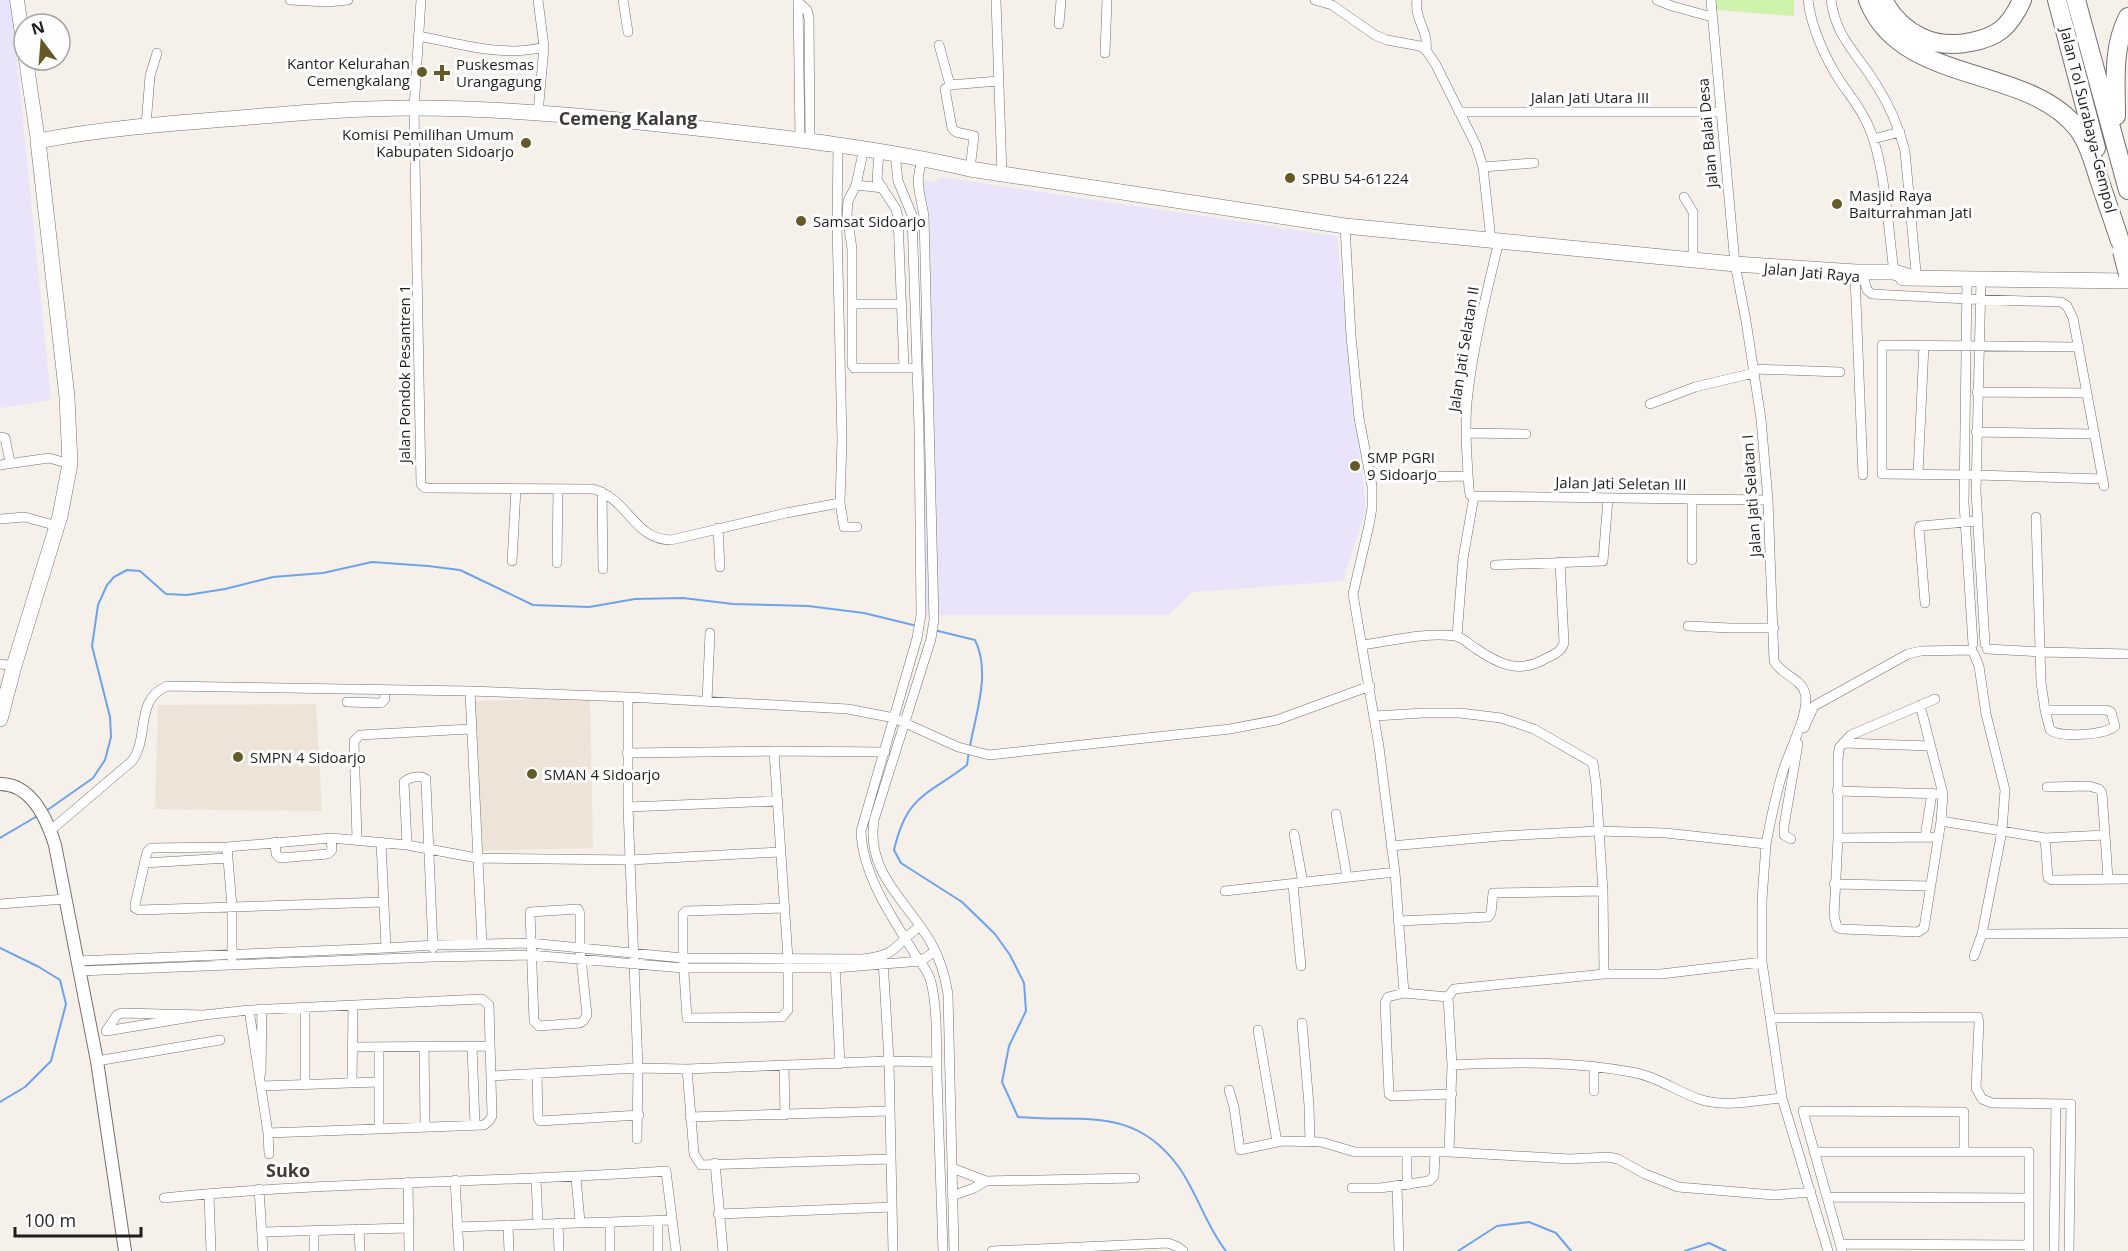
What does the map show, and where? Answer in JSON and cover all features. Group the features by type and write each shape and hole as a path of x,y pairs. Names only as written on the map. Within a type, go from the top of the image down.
{"highway":[{"path":"1869,0 1889,31 1913,49 1949,66 2042,100 2074,124 2089,150 2121,246"},
{"path":"1883,0 1894,17 1915,36 1948,45 1975,41 1993,35 2010,21 2022,0"},
{"name":"Jalan Tol Surabaya–Gempol","path":"2057,0 2128,274"},
{"path":"2066,0 2075,31 2105,99"},
{"name":"Jalan Tol Surabaya–Gempol","path":"2076,0 2105,99 2128,190"},
{"path":"2117,146 2117,54 2120,36 2128,17"}],"main road":[{"path":"0,719 7,665 57,526 70,464 67,397 38,141 28,72"},
{"path":"38,141 146,125 300,113 414,108 611,118 838,144 923,158 970,170 1345,226 1753,265"},
{"name":"Jalan Jati Raya","path":"1753,265 1760,270 1859,276 2128,274"},
{"name":"Jalan Jati Raya","path":"1753,265 1856,272 1894,272 1974,279 2128,281"},
{"name":"Jalan Jati Raya","path":"2012,279 2032,287 2128,289"}],"street":[{"path":"290,0 327,2 348,0"},
{"path":"414,108 421,0"},
{"path":"538,0 544,47 538,113"},
{"path":"623,0 628,32"},
{"path":"996,0 1002,174"},
{"path":"1059,24 1061,0"},
{"path":"1106,53 1107,0"},
{"path":"1316,0 1332,5 1375,35 1387,40 1420,46 1426,50"},
{"name":"Jalan Jati Selatan II","path":"1417,0 1416,11 1427,40 1426,50 1476,145 1483,167 1495,240 1468,392 1468,476 1470,495 1474,496"},
{"path":"1657,0 1712,17"},
{"name":"Jalan Balai Desa","path":"1711,0 1735,264"},
{"path":"1808,0 1821,45 1838,78 1866,119 1873,139 1885,196 1894,272"},
{"path":"1831,0 1833,13 1846,44 1877,85 1900,132 1905,151 1915,275"},
{"path":"798,1 805,140"},
{"path":"418,36 508,51 525,52 544,47"},
{"path":"939,45 950,85"},
{"path":"146,125 150,76 157,53"},
{"path":"970,170 974,136 956,132 952,128 945,89 950,85 998,81"},
{"name":"Jalan Pondok Pesantren 1","path":"414,108 421,484 424,488 593,489 602,492"},
{"name":"Jalan Jati Utara III","path":"1460,112 1720,112"},
{"path":"1873,139 1900,132"},
{"path":"838,144 837,226 842,440 840,502 844,527 857,527"},
{"path":"872,150 848,201 847,214 852,249 851,361 854,368 904,368 929,360"},
{"path":"872,150 876,178 896,209 898,218 904,368"},
{"path":"886,766 885,752 917,638 921,615 919,428 912,215 898,182 896,154"},
{"path":"923,158 917,179 924,216 934,620 931,639 905,723 861,831 867,869 876,888 929,975 932,984 937,1059 943,1251"},
{"path":"1483,167 1534,163"},
{"path":"856,184 883,188"},
{"path":"1684,197 1693,213 1693,260"},
{"path":"1345,226 1351,336 1359,418 1372,486 1372,508 1353,594 1375,717 1395,872 1404,993"},
{"name":"Jalan Jati Selatan I","path":"1735,264 1761,419 1768,500 1774,661 1781,671 1802,686 1806,701 1784,768 1766,844"},
{"path":"1859,276 1872,294 2061,302 2067,306 2073,318 2079,347 2104,482 1976,474 1882,474 1882,345 1979,344 2079,347"},
{"path":"1859,276 1863,475"},
{"path":"1974,279 1967,299 1965,344 1964,521 1973,649 1979,666 1986,714 2005,790 2002,831 1982,933 1974,956"},
{"path":"1974,279 1981,300 1976,474 1986,649 1979,666"},
{"path":"852,304 903,304"},
{"path":"1918,474 1924,345"},
{"path":"1650,404 1695,387 1753,371 1840,372"},
{"path":"1977,393 2087,393"},
{"path":"919,428 930,428"},
{"path":"1976,432 2095,434"},
{"path":"1467,433 1526,434"},
{"path":"0,437 5,438 10,462"},
{"path":"0,465 49,458 70,464"},
{"path":"1419,477 1468,476"},
{"path":"512,561 516,489"},
{"path":"557,563 558,489"},
{"path":"602,492 615,500 642,530 654,538 671,540 840,502"},
{"path":"602,492 603,569"},
{"path":"1457,636 1463,559 1474,496"},
{"name":"Jalan Jati Seletan III","path":"1474,496 1768,500"},
{"path":"1495,565 1603,561 1608,498"},
{"path":"1692,499 1692,560"},
{"path":"2036,517 2042,682 2045,710 2050,730 2061,735 2106,732 2115,726 2111,712 2106,710 2045,710"},
{"path":"0,519 25,518 57,526"},
{"path":"1925,603 1918,529 1923,525 1978,520"},
{"path":"718,528 720,567"},
{"path":"1362,645 1416,637 1457,636 1492,658 1519,668 1533,665 1560,651 1564,643 1560,562"},
{"path":"921,580 934,579"},
{"path":"1688,626 1774,628"},
{"path":"707,701 710,633"},
{"path":"1973,649 1978,641 1986,649 2128,654"},
{"path":"1791,839 1784,835 1790,781 1800,735 1814,706 1908,654 1921,651 1973,649"},
{"path":"49,826 132,761 138,751 150,698 156,691 167,686 470,691 707,701 860,711 894,718 958,747 981,754 1230,729 1277,720 1370,686"},
{"path":"347,702 381,703 385,699 384,690"},
{"path":"470,691 470,729 482,944"},
{"path":"628,697 628,807 635,953 639,1116 637,1139"},
{"path":"1920,705 1943,794 1941,821 1924,928 1918,932 1841,929 1837,927 1834,916 1834,884 1838,838 1838,755 1843,742 1851,735 1920,705 1935,699"},
{"path":"1375,717 1422,713 1490,716 1522,723 1593,763 1603,891 1604,974"},
{"path":"357,839 354,741 356,737 470,729"},
{"path":"1843,742 1931,746"},
{"path":"774,751 779,852 785,908 788,1010 782,1017 690,1020 686,1016 683,968 682,918 686,911 785,908"},
{"path":"627,753 885,752"},
{"path":"407,845 404,782 423,777 426,778 433,957"},
{"path":"3,781 23,792 37,806 49,826 96,1061 125,1251"},
{"path":"2047,787 2089,786 2099,789 2102,793 2108,879"},
{"path":"878,790 871,836 873,850 885,878 935,951 942,966 948,994 954,1251"},
{"path":"1837,791 1943,794"},
{"path":"1925,837 1932,793"},
{"path":"628,807 778,801"},
{"path":"1336,814 1347,877"},
{"path":"1941,821 2045,838 2105,835"},
{"path":"1391,846 1501,836 1599,831 1666,833 1766,844 1762,900 1762,962 1782,1098 1828,1251"},
{"path":"1294,834 1301,966"},
{"path":"1838,838 1938,837"},
{"path":"275,842 276,854 280,858 328,854 332,850 331,838"},
{"path":"382,902 135,908 144,863 147,852 151,848 227,847 331,838 407,845 477,858 630,860 779,852"},
{"path":"2045,838 2048,878 2057,881 2127,879"},
{"path":"381,842 382,902 386,948"},
{"path":"227,847 232,907 232,959"},
{"path":"144,863 228,858"},
{"path":"1225,891 1395,872"},
{"path":"1834,884 1931,886"},
{"path":"1398,921 1488,917 1491,913 1493,893 1603,891"},
{"path":"0,904 65,899"},
{"path":"578,909 586,1015 580,1023 535,1025 530,943 530,912 578,909"},
{"path":"893,1251 889,1062 884,961 919,927"},
{"path":"1982,933 2128,933"},
{"path":"232,959 434,945 530,943 683,958 788,964"},
{"path":"78,966 232,959 530,955 683,968 921,961 935,951"},
{"path":"1449,1152 1452,1065 1448,997 1454,989 1604,974 1661,974 1762,962"},
{"path":"835,964 840,1064"},
{"path":"1448,997 1404,993 1388,997 1385,1003 1387,1090 1392,1096 1452,1094"},
{"path":"91,1035 204,1015 262,1009 353,1007 482,999 489,1005 492,1116 484,1125 425,1125 268,1133"},
{"path":"352,1082 353,1007"},
{"path":"305,1008 305,1085"},
{"path":"261,1082 262,1009"},
{"path":"249,1010 261,1082 269,1154"},
{"path":"106,1031 117,1015 122,1013 204,1015"},
{"path":"1770,1018 1978,1017 1976,1088 1979,1096 1992,1103 2071,1104 2068,1251"},
{"path":"1302,1023 1310,1142"},
{"path":"1258,1030 1277,1142"},
{"path":"96,1061 220,1041"},
{"path":"424,1046 425,1125"},
{"path":"472,1046 475,1124"},
{"path":"352,1047 489,1046"},
{"path":"379,1047 380,1128"},
{"path":"491,1076 638,1068 687,1069 889,1062 949,1056"},
{"path":"1452,1065 1531,1062 1594,1066 1635,1072 1700,1100 1715,1103 1782,1098"},
{"path":"784,1066 785,1115"},
{"path":"1594,1066 1594,1091"},
{"path":"687,1069 694,1154 701,1165 890,1159"},
{"path":"537,1074 540,1121 639,1116"},
{"path":"937,1075 950,1075"},
{"path":"261,1082 305,1085 379,1082"},
{"path":"1229,1090 1234,1107 1240,1150 1277,1142 1321,1142 1355,1152 1449,1152 1570,1159 1608,1157 1618,1159 1645,1174 1678,1187 1774,1195 1811,1192"},
{"path":"2054,1251 2056,1104"},
{"path":"690,1117 889,1111"},
{"path":"1814,1152 1964,1152 2029,1152 2029,1248 1841,1248 1814,1152 1803,1111 1964,1112 1964,1152"},
{"path":"1399,1251 1402,1185 1407,1152"},
{"path":"1352,1188 1380,1188 1432,1179 1435,1152"},
{"path":"715,1163 723,1251"},
{"path":"952,1168 986,1181 1135,1178"},
{"path":"164,1198 259,1190 455,1180 576,1178 666,1171 676,1251"},
{"path":"576,1178 580,1222"},
{"path":"536,1179 538,1224"},
{"path":"455,1180 459,1251"},
{"path":"952,1196 986,1181"},
{"path":"408,1182 409,1251"},
{"path":"259,1190 262,1251"},
{"path":"209,1195 212,1251"},
{"path":"1827,1197 2029,1198"},
{"path":"718,1214 892,1206"},
{"path":"457,1227 672,1220"},
{"path":"657,1221 658,1251"},
{"path":"610,1222 610,1251"},
{"path":"558,1223 558,1251"},
{"path":"508,1225 508,1251"},
{"path":"262,1232 408,1228"},
{"path":"359,1229 360,1251"},
{"path":"314,1230 314,1251"},
{"path":"992,1251 1168,1243 1183,1251"}],"shaded area":[{"path":"0,0 11,0 12,72 18,72 51,400 0,408"},
{"path":"941,177 1337,236 1366,509 1343,581 1193,592 1168,615 921,615 922,223 917,179 935,182"},
{"name":"SMAN 4 Sidoarjo","path":"590,698 593,848 474,851 471,701"},
{"name":"SMPN 4 Sidoarjo","path":"316,704 322,811 155,809 158,705"}],"green space":[{"path":"1716,0 1794,0 1794,16 1717,10"}],"waterway":[{"path":"46,811 93,778 105,760 111,737 110,717 92,646 98,605 107,585 114,577 127,570 140,571 166,594 187,595 225,589 273,577 323,573 372,562 460,570 533,605 589,607 635,599 683,598 733,604 808,606 864,613 917,626"},
{"path":"934,630 975,640 980,652 981,693 970,746"},
{"path":"969,751 967,765 920,798 912,807 905,817 894,850 901,863 962,902 995,934 1010,955 1024,983 1026,1011 1009,1046 1002,1082 1018,1117 1105,1121 1124,1125 1143,1133 1161,1147 1178,1166 1226,1251"},
{"path":"0,838 39,815"},
{"path":"0,948 60,980 66,1004 51,1061 25,1087 0,1102"},
{"path":"1458,1251 1497,1226 1529,1222 1556,1233 1571,1251"},
{"path":"1685,1251 1709,1243 1726,1251"}],"place":[{"name":"Kantor Kelurahan Cemengkalang","path":"422,72"},
{"name":"Puskesmas Urangagung","path":"442,73"},
{"name":"Komisi Pemilihan Umum Kabupaten Sidoarjo","path":"526,143"},
{"name":"SPBU 54-61224","path":"1290,178"},
{"name":"Masjid Raya Baiturrahman Jati","path":"1837,204"},
{"name":"Samsat Sidoarjo","path":"801,221"},
{"name":"SMP PGRI 9 Sidoarjo","path":"1355,466"},
{"name":"SMPN 4 Sidoarjo","path":"238,757"},
{"name":"SMAN 4 Sidoarjo","path":"532,774"}],"district":[{"name":"Cemeng Kalang","path":"628,118"},
{"name":"Suko","path":"288,1170"}]}
